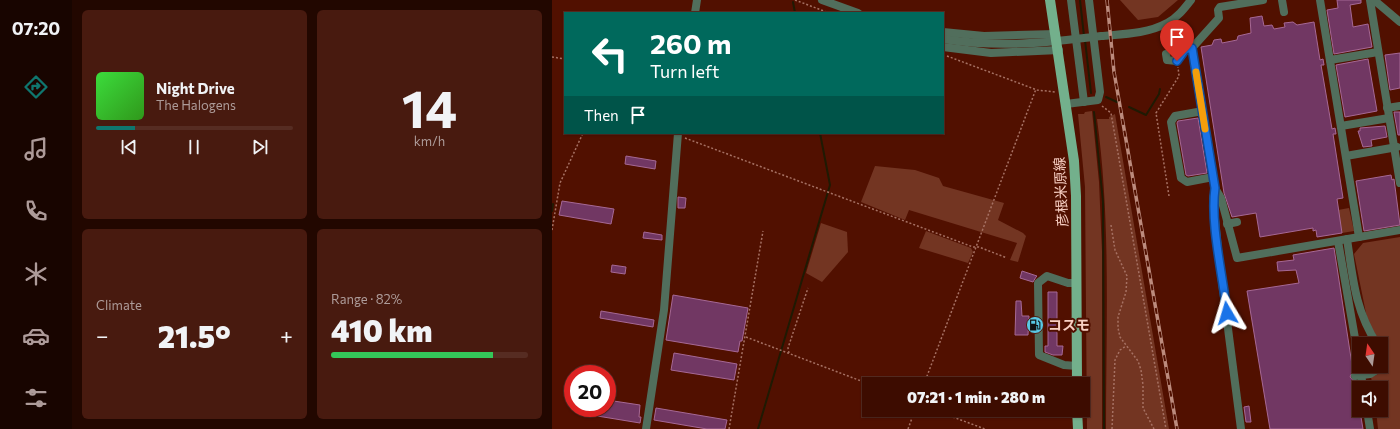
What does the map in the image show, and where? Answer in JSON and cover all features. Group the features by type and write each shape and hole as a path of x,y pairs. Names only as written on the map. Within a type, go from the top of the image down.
{"main road":[{"name":"彦根米原線","path":"1050,0 1059,50 1074,161 1077,283 1077,377"},
{"path":"1077,417 1078,429"}],"street":[{"path":"695,12 697,0"},
{"path":"822,0 855,12"},
{"path":"1071,0 1084,102"},
{"path":"1066,104 1098,100 1100,92 1089,0"},
{"path":"944,39 990,45 1038,44 1141,32 1167,23 1178,15 1191,0"},
{"path":"1166,54 1167,60 1177,61 1185,50 1192,48 1219,18 1218,10 1220,4 1264,0"},
{"path":"1282,0 1284,12"},
{"path":"1370,0 1387,108 1396,147 1400,183"},
{"path":"1374,0 1400,22"},
{"path":"1318,4 1330,60 1359,237"},
{"path":"944,32 984,36 1056,34"},
{"path":"944,47 991,53 1059,50"},
{"path":"1192,48 1215,188 1213,199 1219,259 1240,429"},
{"path":"1330,60 1378,52"},
{"path":"1387,108 1400,106"},
{"path":"1203,111 1175,116 1171,122 1181,178 1187,182 1213,177"},
{"path":"1341,126 1389,118"},
{"path":"646,429 664,310 678,134"},
{"path":"1346,156 1396,147"},
{"path":"1215,188 1221,198 1237,258 1400,230"},
{"path":"1227,224 1237,222"},
{"path":"1343,240 1358,304 1373,337"},
{"path":"1343,240 1356,337"},
{"path":"1077,283 1068,283 1047,276 1038,283 1039,355 1064,365 1077,366"},
{"path":"1355,376 1371,373"},
{"path":"1368,417 1370,429"}],"path":[{"path":"795,0 827,12"},
{"path":"944,54 1036,90 1065,92"},
{"path":"552,57 564,59"},
{"path":"927,377 1036,90"},
{"path":"1101,105 1111,113 1166,429"},
{"path":"552,230 560,183 583,134"},
{"path":"678,134 973,247 1007,258"},
{"path":"552,201 557,202"},
{"path":"1111,225 1115,250 1127,276 1126,292 1118,317 1119,334 1138,361 1144,385 1143,408 1154,429"},
{"path":"729,429 763,231"},
{"path":"789,353 788,348 808,288"},
{"path":"745,337 862,381"},
{"path":"1112,429 1115,360 1120,350 1126,346"},
{"path":"908,429 912,417"},
{"path":"953,417 985,429"}],"shaded area":[{"path":"1120,0 1178,0 1158,17 1138,20"},
{"path":"1092,111 1099,182 1102,251 1102,429 1087,429 1087,417 1090,417 1090,377 1087,377 1085,187 1078,114 1084,114 1085,112"},
{"path":"1115,114 1169,429 1106,429 1106,235 1097,119 1109,119 1109,117"},
{"path":"875,166 915,170 939,178 943,186 1004,203 998,220 1026,236 1018,262 1010,260 1017,243 909,210 905,220 861,202"},
{"path":"1349,208 1354,231 1342,233 1338,210"},
{"path":"821,223 847,232 848,252 822,282 806,273"},
{"path":"926,231 971,248 973,252 968,263 919,248"},
{"path":"1400,237 1400,429 1378,429 1377,417 1388,417 1388,381 1372,381 1371,377 1380,373 1388,373 1388,337 1377,337 1368,323 1354,254 1363,243"}],"building":[{"path":"1337,0 1361,0 1361,3 1350,5 1353,27 1368,24 1372,47 1334,54 1327,10 1338,8"},
{"path":"1262,16 1264,26 1272,25 1274,29 1285,27 1284,23 1293,22 1297,25 1314,22 1320,60 1323,59 1324,65 1321,65 1332,129 1335,128 1336,134 1333,134 1343,198 1337,199 1342,233 1317,237 1316,230 1313,231 1313,228 1260,237 1256,213 1232,217 1224,193 1201,47 1212,45 1214,40 1221,39 1222,43 1237,40 1238,36 1251,33 1250,18"},
{"path":"1400,53 1400,88 1390,90 1385,55"},
{"path":"1368,59 1377,111 1345,117 1336,65"},
{"path":"1394,112 1400,112 1400,135 1398,135"},
{"path":"1198,118 1207,173 1188,176 1186,175 1177,123 1178,121"},
{"path":"1385,126 1387,137 1371,140 1372,146 1363,147 1358,131 1360,131 1360,128"},
{"path":"626,156 656,161 655,169 625,164"},
{"path":"1391,175 1392,180 1394,179 1400,225 1364,231 1356,181"},
{"path":"678,197 686,198 685,208 678,208"},
{"path":"562,201 614,209 611,224 559,215"},
{"path":"644,232 662,235 662,240 643,238"},
{"path":"1334,248 1352,365 1352,373 1350,377 1355,381 1352,381 1352,417 1361,417 1363,429 1270,429 1247,291 1299,283 1296,270 1278,271 1277,262 1294,260 1293,255"},
{"path":"612,265 626,267 625,274 611,272"},
{"path":"1022,271 1037,276 1033,282 1020,278"},
{"path":"1048,292 1057,292 1057,346 1063,346 1062,355 1053,355 1045,352 1045,346 1048,346"},
{"path":"673,295 748,308 742,341 740,341 738,352 666,340"},
{"path":"1016,301 1021,301 1022,316 1029,316 1028,335 1015,335"},
{"path":"601,311 654,320 653,327 600,318"},
{"path":"674,353 737,364 734,380 671,370"},
{"path":"616,401 640,405 640,423 603,417 616,417"},
{"path":"1249,406 1251,422 1246,422 1244,407"},
{"path":"656,408 727,420 725,429 707,429 654,420"}],"waterway":[{"path":"1080,0 1084,36"},
{"path":"793,2 795,12"},
{"path":"1085,40 1091,93"},
{"path":"1129,107 1146,115 1159,94 1160,89"},
{"path":"1106,97 1117,102"},
{"path":"1094,112 1103,202 1104,429"},
{"path":"758,429 830,185 820,134"},
{"path":"552,211 553,204"}],"railway":[{"path":"1107,0 1114,72 1177,429"}],"slow traffic":[{"path":"1196,72 1205,129"}],"place":[{"name":"コスモ","path":"1035,325"}],"route":[{"path":"1177,61 1185,50 1192,48 1215,188 1213,199 1219,259 1227,313"}]}
